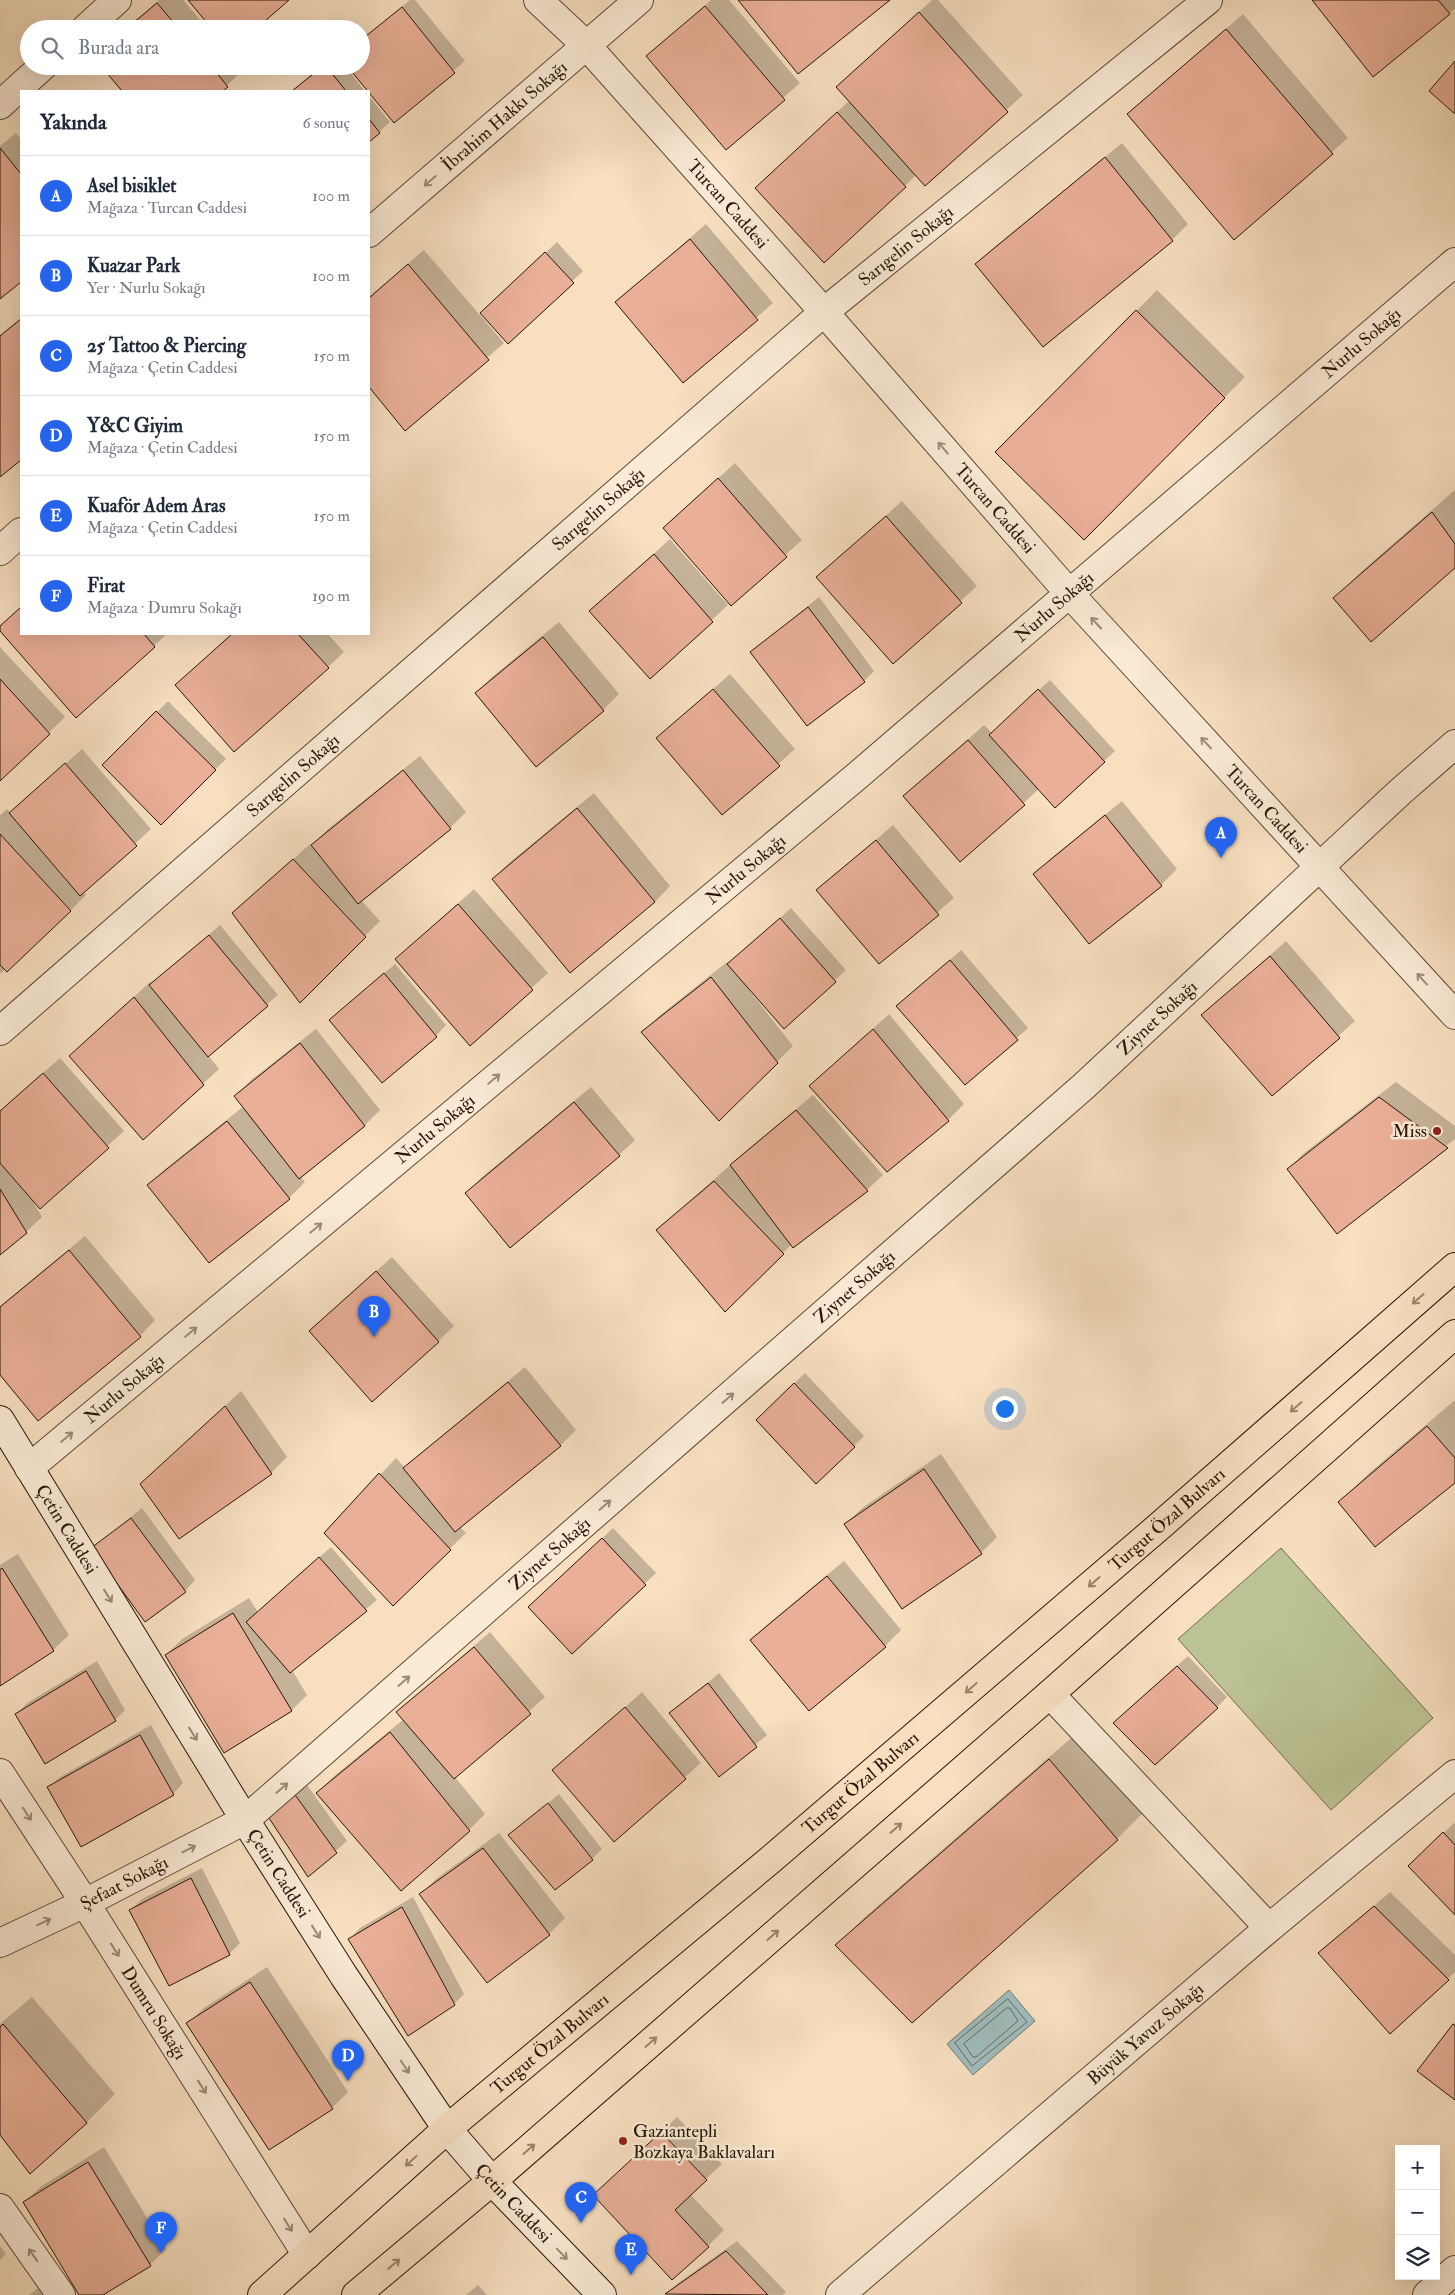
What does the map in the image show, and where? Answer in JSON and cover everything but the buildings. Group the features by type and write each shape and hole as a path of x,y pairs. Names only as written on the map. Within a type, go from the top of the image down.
{"main road":[{"name":"Turgut Özal Bulvarı","path":"262,2295 447,2129 769,1861 1155,1531 1455,1267"},
{"path":"356,2295 492,2181 1050,1694 1455,1334"}],"street":[{"path":"95,20 117,0"},
{"name":"Turcan Caddesi","path":"538,0 586,46 824,312 1069,593 1455,1015"},
{"name":"İbrahim Hakkı Sokağı","path":"370,233 639,0"},
{"name":"Sarıgelin Sokağı","path":"0,1031 824,312 1208,0"},
{"path":"0,105 33,75"},
{"name":"Nurlu Sokağı","path":"29,1468 857,776 1455,262"},
{"path":"0,551 20,533"},
{"name":"Ziynet Sokağı","path":"245,1820 1084,1086 1322,868 1400,792 1455,744"},
{"name":"Çetin Caddesi","path":"0,1420 245,1820 344,1976 447,2129 492,2181 602,2295"},
{"path":"1050,1694 1269,1928"},
{"name":"Dumru Sokağı","path":"0,1773 85,1903 307,2255"},
{"name":"Büyük Yavuz Sokağı","path":"840,2295 1269,1928 1455,1774"},
{"name":"Şefaat Sokağı","path":"0,1943 85,1903 245,1820"},
{"path":"0,2208 61,2295"},
{"path":"1427,2295 1455,2270"}],"green space":[{"path":"1281,1548 1433,1718 1331,1810 1178,1639"}],"water":[{"path":"1009,1990 1035,2021 973,2075 947,2044"}],"place":[{"name":"Asel bisiklet","path":"1221,858"},
{"name":"Miss","path":"1437,1131"},
{"name":"Kuazar Park","path":"374,1337"},
{"name":"Y&C Giyim","path":"348,2081"},
{"name":"Gaziantepli Bozkaya Baklavaları","path":"623,2141"},
{"name":"25 Tattoo & Piercing","path":"581,2223"},
{"name":"Firat","path":"161,2253"},
{"name":"Kuaför Adem Aras","path":"631,2275"}]}
